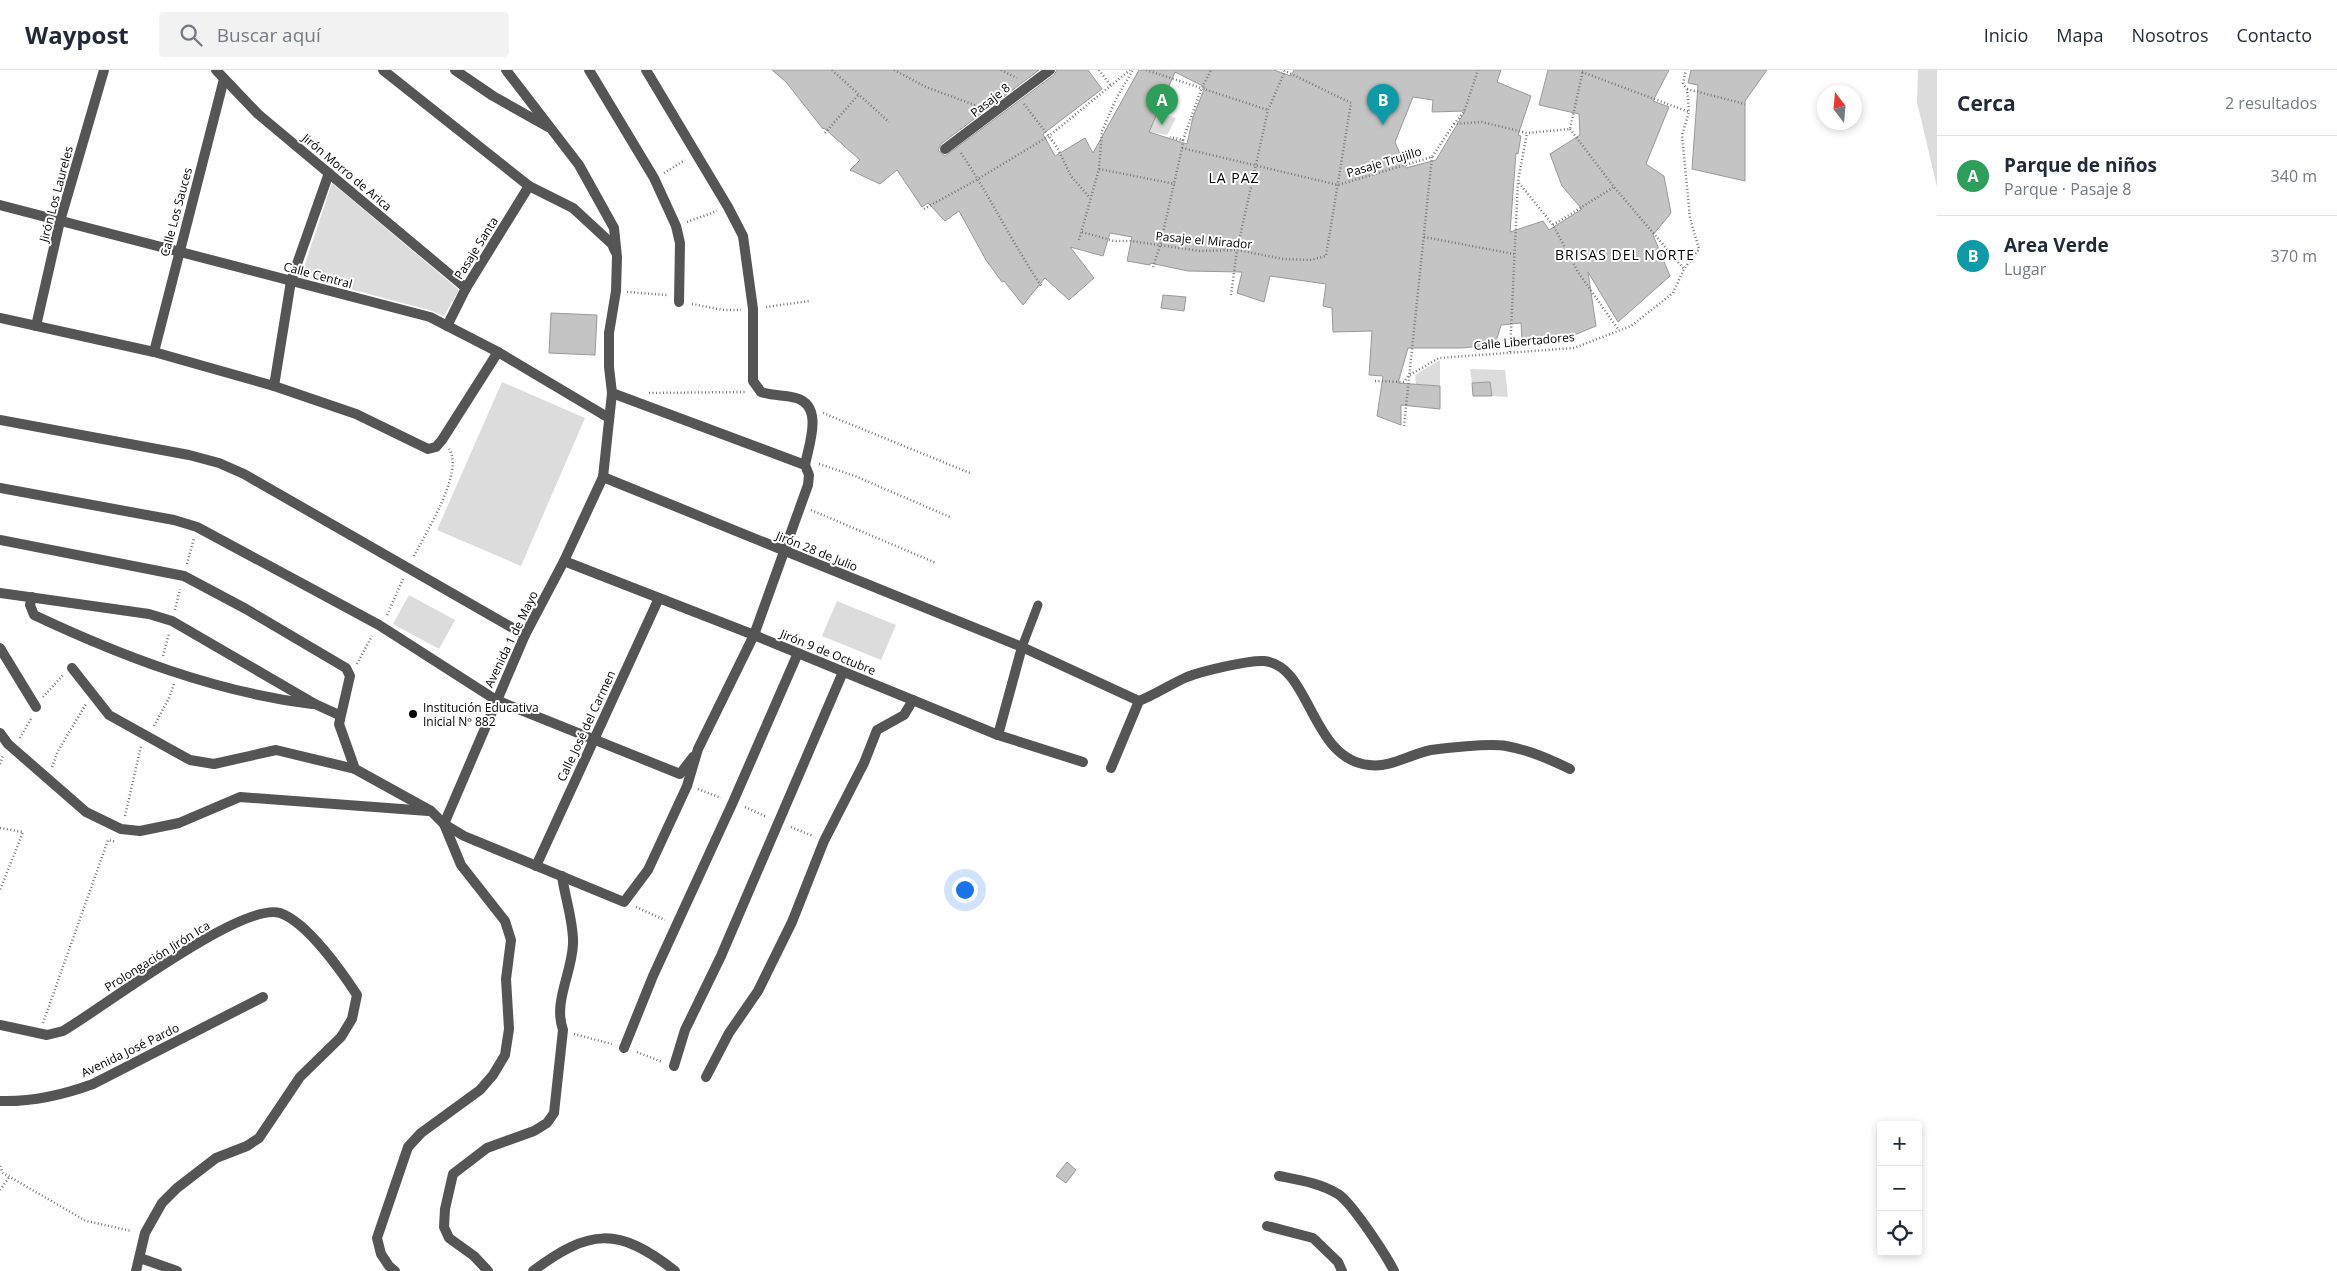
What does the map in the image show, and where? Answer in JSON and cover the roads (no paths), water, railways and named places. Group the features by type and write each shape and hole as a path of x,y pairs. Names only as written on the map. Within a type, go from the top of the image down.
{"street":[{"name":"Jirón Los Laureles","path":"36,326 60,221 104,70"},
{"name":"Jirón Morro de Arica","path":"216,70 258,114 466,288"},
{"path":"383,70 529,186 573,208 612,244 617,257"},
{"path":"455,70 493,96 551,129"},
{"name":"Avenida 1 de Mayo","path":"444,824 525,635 564,561 603,477 612,393 609,367 609,332 616,291 617,257 614,228 579,165 506,70"},
{"path":"589,70 654,178 676,226 680,242 679,302"},
{"path":"72,668 109,715 144,737 190,760 214,764 276,750 355,769 431,811 444,824 464,836 624,902 648,870 687,786 698,750 754,635 783,550 808,485 809,475 805,462 813,420 811,410 806,402 766,394 757,389 753,381 752,309 746,247 728,206 646,70"},
{"name":"Pasaje 8","path":"950,146 1050,70"},
{"name":"Calle Los Sauces","path":"154,352 178,252 224,79"},
{"path":"274,386 292,281 329,173"},
{"name":"Pasaje Santa","path":"447,326 466,288 529,186"},
{"name":"Calle Central","path":"0,205 430,317 498,352 609,418"},
{"path":"0,318 154,352 274,386 356,414 428,449 436,447 442,440 498,352"},
{"path":"612,393 805,462"},
{"path":"0,420 219,463 244,474 525,635"},
{"name":"Jirón 28 de Julio","path":"603,477 1022,647 1139,701"},
{"path":"0,488 174,520 197,527 379,625 496,700 680,774 698,750"},
{"path":"0,540 184,576 246,609 346,668 350,676 339,715 339,724 355,769"},
{"name":"Jirón 9 de Octubre","path":"564,561 754,635 998,735 1083,762"},
{"path":"0,593 149,614 172,621 315,704 339,715"},
{"path":"32,597 30,605 34,614 71,632 161,668 271,699 315,704"},
{"name":"Calle José del Carmen","path":"536,866 658,598"},
{"path":"998,735 1022,647"},
{"path":"0,648 36,707"},
{"path":"624,1048 653,976 678,925 798,653"},
{"path":"1111,768 1139,701 1188,677 1242,664 1264,661 1281,666 1292,679 1335,749 1349,760 1370,766 1398,762 1430,750 1504,746 1537,754 1570,769"},
{"path":"674,1066 685,1030 718,964 843,672"},
{"path":"706,1077 729,1033 758,991 792,922 824,841 864,763 877,730 904,714 913,700"},
{"path":"0,733 8,744 86,812 121,829 140,830 179,823 240,797 431,811"},
{"path":"395,1271 381,1254 377,1238 408,1147 421,1133 480,1090 493,1075 505,1055 509,1029 506,978 511,940 505,921 461,865 444,824"},
{"path":"488,1271 474,1256 448,1238 444,1227 445,1209 455,1171 487,1148 547,1123 554,1113 563,1030 559,1018 572,961 574,942 562,876"},
{"name":"Prolongación Jirón Ica","path":"0,1025 47,1035 63,1031 193,946 234,924 268,912 278,912 289,917 321,946 357,995 352,1019 341,1036 300,1077 265,1132 254,1143 216,1158 178,1188 156,1211 145,1233 140,1258"},
{"name":"Avenida José Pardo","path":"0,1100 25,1102 93,1084 263,997"},
{"path":"1279,1176 1312,1183 1339,1195 1386,1255 1394,1271"},
{"path":"1267,1226 1313,1238 1338,1262 1342,1271"},
{"path":"533,1271 579,1242 595,1237 612,1238 638,1247 675,1271"},
{"path":"136,1271 140,1258 177,1271"}],"lane":[{"path":"1022,647 1038,605"}],"place":[{"name":"Parque de niños","path":"1162,125"},
{"name":"Area Verde","path":"1383,125"},
{"name":"Institución Educativa Inicial Nº 882","path":"413,714"}],"district":[{"name":"LA PAZ","path":"1234,177"},
{"name":"BRISAS DEL NORTE","path":"1625,254"}]}
